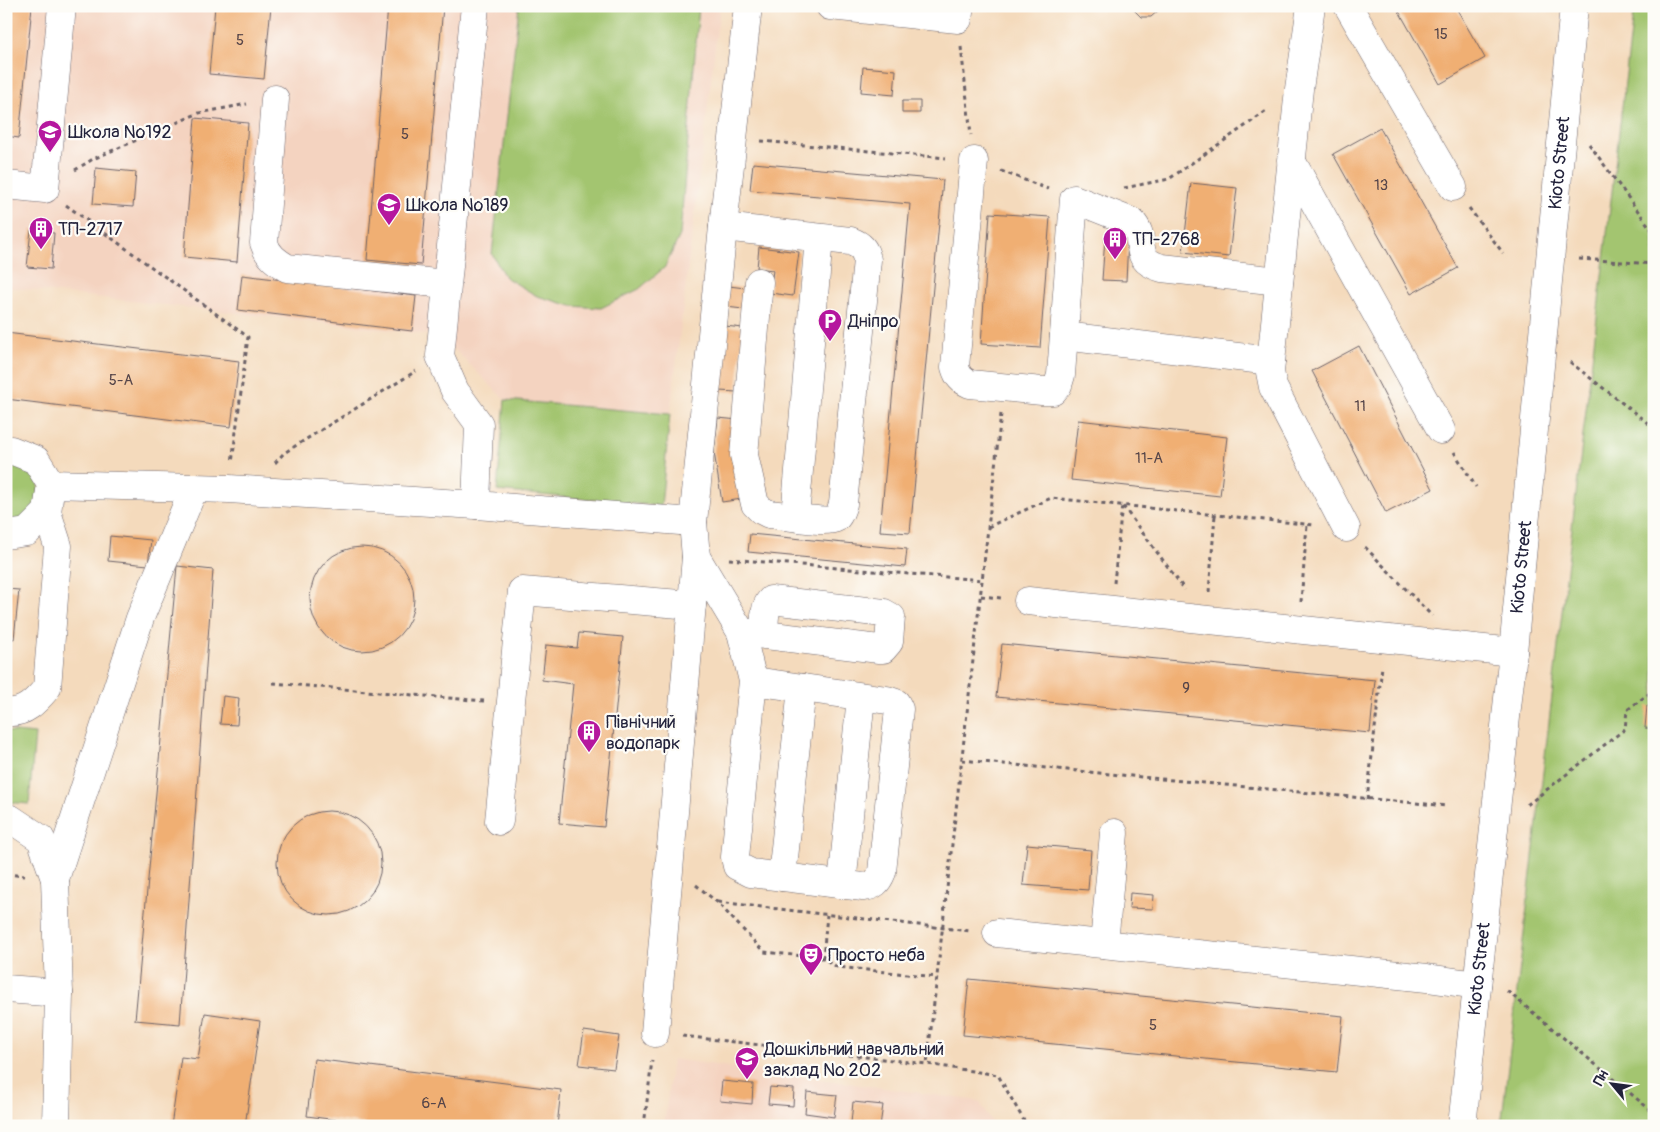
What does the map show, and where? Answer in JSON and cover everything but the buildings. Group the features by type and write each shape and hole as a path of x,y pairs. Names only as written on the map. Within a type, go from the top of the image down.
{"street":[{"path":"6,185 45,189 62,6"},
{"path":"475,6 440,356 455,391 479,424 476,505"},
{"path":"655,1033 696,557 693,522 748,6"},
{"path":"830,6 959,12"},
{"path":"1311,6 1298,88 1270,372 1273,387 1346,528"},
{"path":"1348,6 1453,187"},
{"name":"Kioto Street","path":"1462,1126 1512,652 1574,6"},
{"path":"275,100 264,243 267,253 287,268 446,284"},
{"path":"974,160 955,367 957,376 970,384 1042,392 1053,391 1058,384 1061,375 1074,199 1132,222 1138,228 1144,259 1152,265 1162,268 1279,281"},
{"path":"1291,160 1441,430"},
{"path":"723,227 850,241 860,245 866,252 867,260 843,504 840,513 834,519 824,520 770,514 761,510 755,504 744,455 759,282"},
{"path":"795,517 819,238"},
{"path":"1064,336 1271,361"},
{"path":"6,452 12,450 36,460 51,484 47,512 58,546 47,688 34,703 16,713 6,712"},
{"path":"51,484 240,490 476,505 693,522"},
{"path":"55,879 140,618 194,488"},
{"path":"6,535 28,532 47,512"},
{"path":"696,557 752,634 753,681 735,857 736,866 750,873 842,885 872,886 879,881 882,872 897,734 899,709 896,703 861,696 753,681"},
{"path":"499,821 522,591 692,605"},
{"path":"1028,601 1512,652"},
{"path":"782,877 802,688"},
{"path":"842,885 861,696"},
{"path":"6,818 11,819 41,839 55,879 59,994 56,1126"},
{"path":"1104,944 1114,833"},
{"path":"997,933 1418,977 1477,985"},
{"path":"6,988 59,994"}],"path":[{"path":"959,12 974,160"},
{"path":"1122,189 1169,179 1298,88"},
{"path":"240,490 248,337 45,189 93,159 200,113 275,100"},
{"path":"733,139 974,160 1074,199"},
{"path":"1589,144 1654,232"},
{"path":"1453,187 1503,253"},
{"path":"1579,258 1654,264"},
{"path":"240,490 284,453 440,356"},
{"path":"1570,362 1654,428"},
{"path":"927,1064 1004,388"},
{"path":"1441,430 1476,487"},
{"path":"988,527 1051,498 1346,528 1464,648"},
{"path":"1112,610 1122,505"},
{"path":"1122,505 1207,620"},
{"path":"1207,620 1215,515"},
{"path":"1299,630 1307,525"},
{"path":"696,557 982,580"},
{"path":"1367,800 1385,640"},
{"path":"273,683 511,704"},
{"path":"1527,805 1624,729 1627,710 1654,690"},
{"path":"962,760 1367,800 1446,806"},
{"path":"937,977 837,967 823,958 764,952 718,902 942,928"},
{"path":"823,958 827,915"},
{"path":"1507,991 1654,1113"},
{"path":"644,1126 655,1033 927,1064 998,1075 1027,1126"}],"shaded area":[{"name":"Школа №189","path":"6,6 720,6 670,414 661,506 497,491 505,400 441,336 6,287"},
{"name":"Дошкільний навчальний заклад № 202","path":"672,1059 979,1101 994,1126 664,1126"}],"green space":[{"path":"519,6 699,6 680,235 665,267 639,289 601,308 572,306 537,296 505,277 492,254"},
{"path":"1634,6 1654,6 1654,1126 1501,1126"},
{"path":"505,400 670,414 661,506 497,491"},
{"path":"6,461 25,465 39,484 37,506 23,521 6,524"},
{"path":"6,731 35,734 29,804 6,802"}],"place":[{"name":"Школа №192","path":"50,153"},
{"name":"Школа №189","path":"389,226"},
{"name":"ТП-2717","path":"41,250"},
{"name":"ТП-2768","path":"1115,260"},
{"name":"Дніпро","path":"830,342"},
{"name":"Північний водопарк","path":"589,753"},
{"name":"Просто неба","path":"811,976"},
{"name":"Дошкільний навчальний заклад № 202","path":"747,1080"}]}
